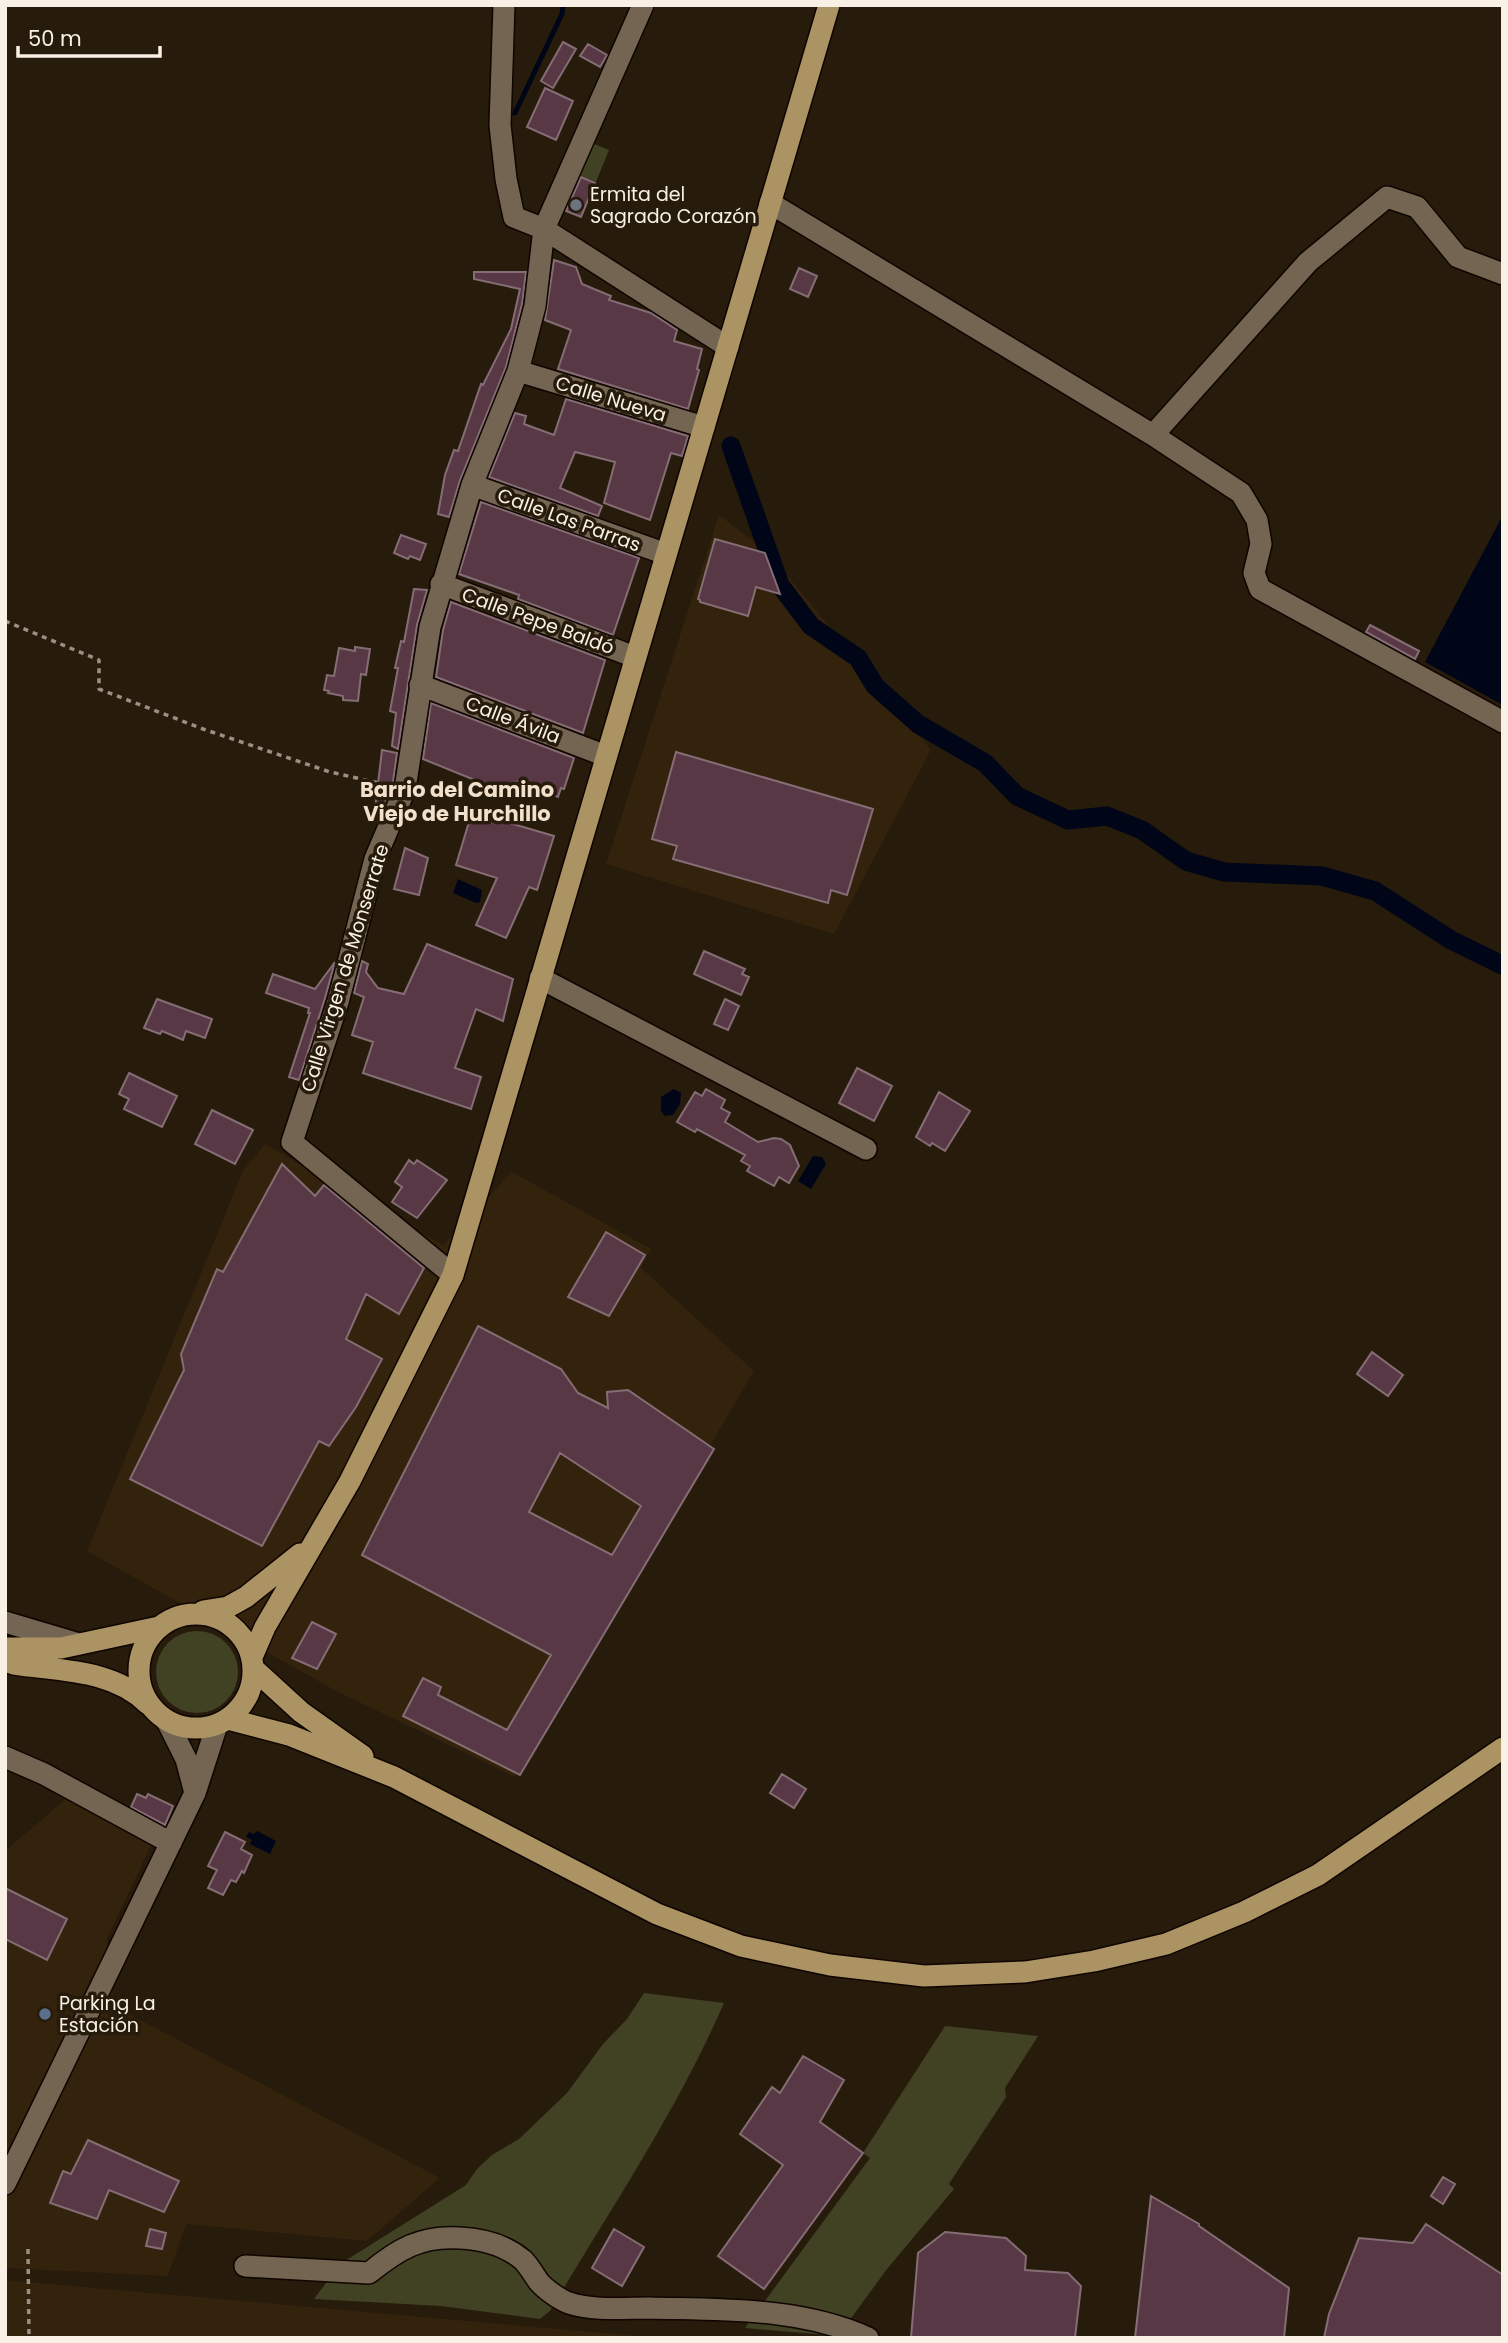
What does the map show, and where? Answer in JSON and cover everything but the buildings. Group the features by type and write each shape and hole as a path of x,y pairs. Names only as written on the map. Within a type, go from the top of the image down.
{"main road":[{"path":"5,1661 104,1677 139,1695 159,1714 191,1728 200,1729 222,1722 242,1706 247,1698 251,1689 253,1663 265,1627 350,1480 453,1275 829,5"},
{"path":"159,1714 142,1692 139,1674 140,1656 147,1640 159,1627 173,1618 228,1607 246,1597 312,1543"},
{"path":"189,1614 206,1614 235,1628 246,1641 253,1663 301,1712 394,1777"},
{"path":"5,1648 61,1648 159,1627"},
{"path":"222,1722 289,1735 394,1777 657,1914 741,1945 830,1965 924,1976 1025,1972 1094,1961 1166,1944 1244,1912 1318,1875 1503,1748"}],"street":[{"path":"504,5 500,124 506,179 514,217 544,229 728,347"},
{"name":"Calle Virgen de Monserrate","path":"453,1275 292,1142 338,1002 375,859 405,789 430,627 472,485 518,371 535,306 544,229 643,5"},
{"path":"1153,435 1308,262 1387,197 1417,207 1458,257 1503,274"},
{"path":"770,203 1153,435 1241,493 1257,520 1261,544 1254,573 1260,590 1503,722"},
{"name":"Calle Nueva","path":"518,371 704,427"},
{"name":"Calle Las Parras","path":"472,485 666,555"},
{"name":"Calle Pepe Baldó","path":"441,584 635,657"},
{"name":"Calle Ávila","path":"420,685 606,756"},
{"path":"540,978 866,1149"},
{"path":"5,1622 79,1644"},
{"path":"159,1714 186,1759 195,1793"},
{"path":"5,2183 195,1793 222,1722"},
{"path":"5,1758 44,1774 171,1843"},
{"path":"245,2266 369,2273 396,2251 426,2240 457,2238 492,2242 524,2261 541,2285 568,2303 602,2307 760,2312 818,2321 849,2329 868,2338"}],"path":[{"path":"5,621 99,660 99,689 203,729 330,772 405,789"},
{"path":"28,2249 29,2338"}],"shaded area":[{"path":"719,515 768,552 931,750 834,934 606,864"},
{"path":"265,1144 443,1245 512,1172 651,1249 641,1268 754,1371 515,1777 336,1691 87,1551 243,1171"},
{"path":"73,1793 154,1839 107,1939 114,2006 440,2178 367,2241 186,2224 168,2276 5,2268 5,1851"},
{"path":"5,2280 660,2338 5,2338"}],"green space":[{"path":"592,143 609,150 596,182 579,175"},
{"path":"197,1631 213,1634 226,1643 235,1656 238,1672 235,1688 226,1701 213,1710 197,1713 181,1710 168,1701 159,1688 156,1672 159,1656 168,1643 181,1634"},
{"path":"644,1993 724,2003 664,2121 550,2311 540,2319 441,2306 314,2299 340,2264 466,2185 477,2169 492,2155 519,2139 567,2093 603,2044 627,2019"},
{"path":"945,2026 1038,2036 1005,2088 1006,2097 949,2184 954,2189 887,2269 838,2336 745,2328 870,2158 863,2153"}],"water":[{"path":"1503,515 1503,705 1425,662"},
{"path":"458,879 482,890 480,902 476,903 453,893"},
{"path":"674,1089 681,1093 680,1104 673,1115 665,1116 661,1111 661,1097"},
{"path":"813,1156 822,1157 826,1164 811,1189 798,1181"},
{"path":"257,1831 276,1841 270,1854 250,1844 252,1840 246,1837 249,1832 254,1834"}],"waterway":[{"path":"515,113 562,14 563,5"},
{"path":"731,446 780,585 811,626 858,658 875,686 918,724 985,763 1017,796 1068,820 1107,816 1142,830 1186,861 1224,872 1322,876 1375,891 1451,940 1502,965"}],"place":[{"name":"Ermita del Sagrado Corazón","path":"576,205"},
{"name":"Parking La Estación","path":"45,2014"}],"district":[{"name":"Barrio del Camino Viejo de Hurchillo","path":"457,801"}]}
